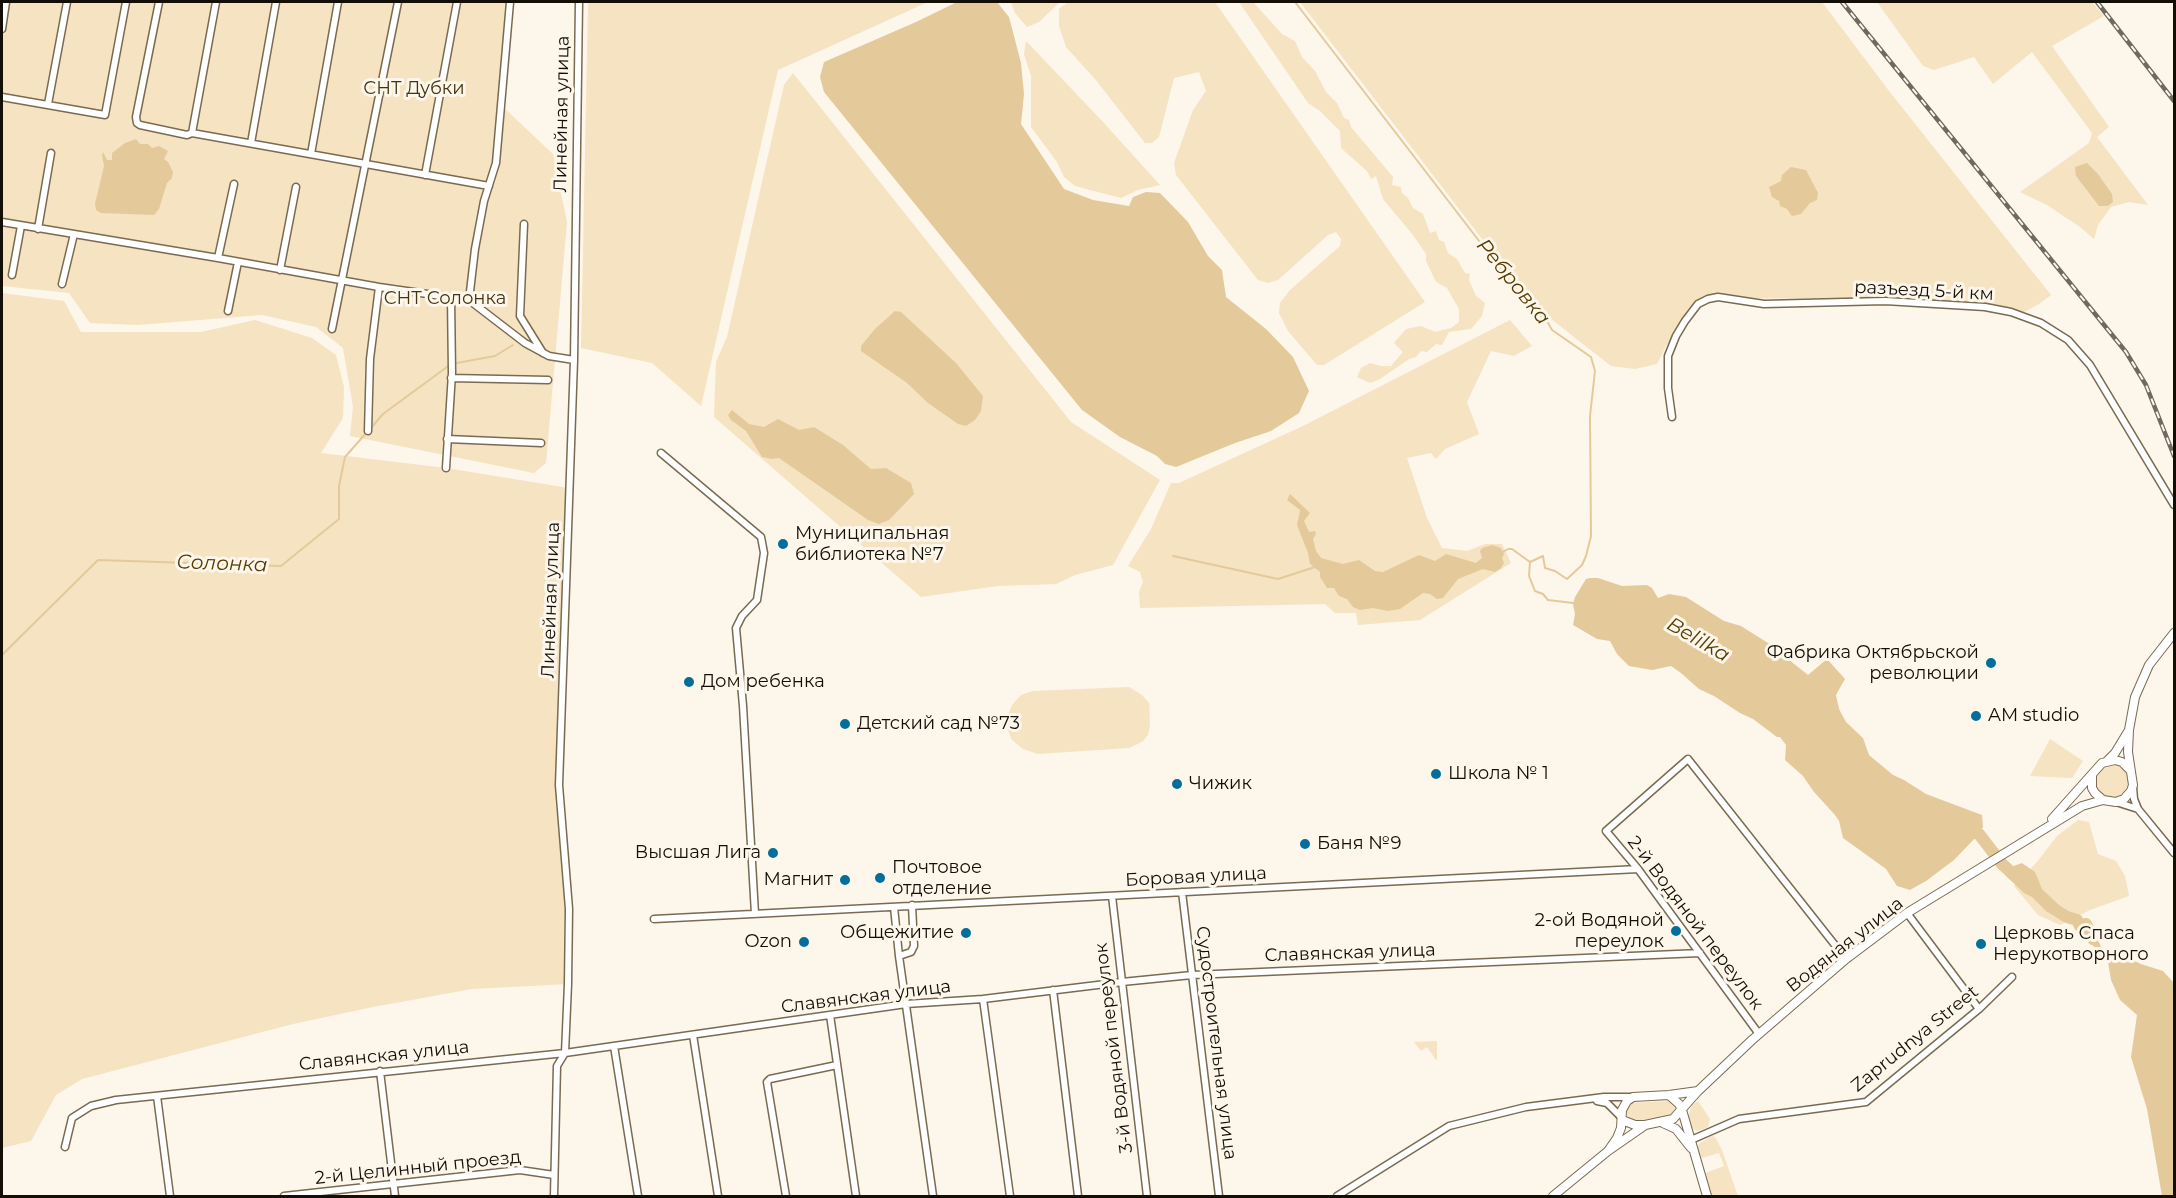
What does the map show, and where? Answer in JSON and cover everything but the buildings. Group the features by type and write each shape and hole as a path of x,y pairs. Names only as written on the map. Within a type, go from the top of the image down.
{"street":[{"path":"2,29 6,2"},
{"path":"48,104 67,2"},
{"path":"2,97 105,116 126,2"},
{"path":"159,2 136,117 137,123 188,135 192,133 489,186"},
{"path":"192,133 216,2"},
{"path":"251,143 276,2"},
{"path":"311,154 338,2"},
{"path":"332,329 367,165 398,2"},
{"path":"426,176 457,2"},
{"path":"469,300 475,249 497,152 510,2"},
{"name":"Линейная улица","path":"554,1197 557,1066 565,1053 568,984 568,909 559,785 574,360 579,2"},
{"path":"38,229 51,153"},
{"path":"218,258 234,184"},
{"path":"280,270 296,187"},
{"path":"2,222 379,287 469,300 525,343 543,353 574,360"},
{"path":"524,224 520,316 543,353"},
{"path":"12,275 21,226"},
{"path":"62,284 74,234"},
{"path":"228,311 238,262"},
{"path":"368,431 370,359 379,287"},
{"name":"разъезд 5-й км","path":"1672,417 1668,388 1668,356 1685,321 1698,304 1708,299 1718,297 1764,304 1885,301 1985,307 2011,312 2042,323 2068,340 2090,364 2175,505"},
{"path":"446,468 451,378 451,298"},
{"path":"451,378 548,380"},
{"path":"447,439 541,443"},
{"path":"661,453 760,537 764,553 757,600 742,616 736,628 743,706 755,914"},
{"path":"2175,633 2152,659 2139,684 2134,697 2128,752 2134,799 2138,809 2175,853"},
{"path":"2045,827 2092,776 2098,766 2115,753 2129,730"},
{"name":"2-й Водяной переулок","path":"1759,1034 1638,870 1606,831 1688,759 1846,959"},
{"path":"2107,761 2122,762 2131,771"},
{"path":"2092,776 2092,788 2103,800"},
{"path":"2116,802 2129,795 2133,785"},
{"path":"2045,827 2082,806 2103,800 2138,809"},
{"name":"Водяная улица","path":"1664,1123 1678,1116 1698,1091 1759,1034 1846,959 1907,913 2045,827"},
{"name":"Боровая улица","path":"654,919 1638,870"},
{"name":"Судостроительная улица","path":"1182,892 1219,1197"},
{"name":"3-й Водяной переулок","path":"1112,896 1147,1197"},
{"path":"899,956 911,952 914,946 912,905"},
{"path":"894,907 933,1197"},
{"path":"1907,913 1979,1009"},
{"name":"Славянская улица","path":"65,1147 72,1118 91,1106 116,1100 565,1053 906,1004 983,999 1192,975 1700,953"},
{"name":"Zaprudnya Street","path":"1691,1140 1739,1119 1866,1102 1979,1009 2012,977"},
{"path":"1053,990 1078,1197"},
{"path":"983,999 1010,1197"},
{"path":"830,1015 856,1197"},
{"path":"693,1035 718,1197"},
{"path":"614,1046 638,1197"},
{"path":"786,1197 767,1082 770,1079 837,1065"},
{"path":"380,1071 395,1197"},
{"path":"1337,1197 1449,1126 1526,1107 1698,1091"},
{"path":"1669,1095 1682,1110 1707,1197"},
{"path":"157,1096 170,1197"},
{"path":"1608,1151 1617,1138 1624,1104 1633,1097"},
{"path":"1593,1100 1607,1103 1621,1118 1635,1125 1664,1123 1676,1129 1692,1150"},
{"path":"1553,1197 1608,1151 1645,1125"},
{"name":"2-й Целинный проезд","path":"284,1197 520,1170 554,1175"}],"green space":[{"name":"СНТ Солонка","path":"2,2 510,2 502,106 553,154 567,222 546,463 534,473 350,436 353,407 343,348 316,327 262,315 137,325 90,323 69,293 2,286"},
{"path":"588,2 928,2 778,70 701,406 652,363 581,348"},
{"path":"1011,2 1060,2 1039,22 1027,27 1015,13"},
{"path":"1068,2 1215,2 1425,302 1324,365 1317,365 1288,331 1279,313 1280,303 1290,290 1340,246 1341,239 1336,232 1328,235 1278,280 1268,283 1258,280 1176,175 1174,163 1193,110 1206,91 1199,72 1174,78 1159,137 1152,143 1145,143 1095,79 1066,47 1059,26 1059,9"},
{"path":"1239,2 1253,2 1282,34 1295,41 1302,57 1315,71 1326,92 1337,103 1344,118 1349,120 1351,127 1393,177 1392,185 1401,187 1402,193 1408,198 1413,208 1423,214 1430,233 1436,231 1448,253 1457,259 1465,273 1470,274 1469,280 1476,296 1485,303 1482,316 1471,329 1449,332 1442,345 1436,344 1427,352 1421,351 1416,357 1370,383 1357,377 1361,368 1370,363 1391,366 1403,352 1394,343 1406,329 1421,326 1435,332 1451,328 1459,322 1459,309 1447,288 1436,282 1426,261 1426,254 1413,235 1383,199 1376,176 1371,179 1367,171 1341,148 1340,131 1320,111 1308,103"},
{"path":"1300,2 1822,2 1889,91 2051,295 2024,312 1921,299 1700,298 1666,346 1657,364 1635,369 1611,366 1532,304"},
{"path":"1877,2 2092,2 2104,16 2052,46 2109,127 2097,137 2148,205 2129,202 2111,207 2098,225 2094,239 2047,205 2020,192 2089,143 2092,133 2032,52 1993,84 1974,57 1934,70 1923,66"},
{"path":"1026,41 1160,185 1138,190 1121,198 1075,186 1064,177 1057,162 1031,127 1031,76 1024,54"},
{"path":"793,73 1071,422 1160,480 1113,565 1075,575 1056,584 998,586 921,597 714,417 716,362 727,337 784,85"},
{"path":"2,293 64,301 81,332 201,332 255,320 312,338 336,355 344,387 343,418 321,453 446,468 569,488 559,785 569,909 568,984 472,989 373,1007 293,1024 82,1079 56,1095 31,1141 2,1148"},
{"path":"1510,320 1532,346 1514,356 1491,351 1467,402 1479,434 1445,449 1436,459 1431,453 1407,458 1427,518 1442,548 1467,551 1485,544 1502,544 1511,563 1420,620 1358,625 1356,613 1335,613 1325,604 1140,608 1139,592 1143,582 1140,572 1128,566 1151,529 1171,483 1179,483 1303,426"},
{"path":"1129,687 1142,695 1149,703 1150,725 1148,735 1142,742 1129,748 1038,754 1023,749 1012,740 1007,728 1007,717 1012,705 1021,695 1033,691"},
{"path":"2050,739 2083,761 2072,778 2030,776"},
{"path":"2112,765 2123,770 2128,781 2123,792 2112,797 2101,792 2096,781 2101,770"},
{"path":"2078,820 2089,822 2098,854 2116,861 2125,876 2129,896 2090,910 2060,925 2038,915 2014,886 2057,836"},
{"path":"1437,1041 1436,1060 1427,1047 1421,1051 1414,1042"},
{"path":"1668,1101 1675,1108 1674,1114 1669,1118 1632,1121 1626,1114 1631,1103"},
{"path":"1698,1101 1710,1119 1708,1127 1697,1131 1692,1128 1688,1117 1692,1105"},
{"path":"1712,1136 1715,1137 1722,1150 1738,1196 1710,1196 1703,1174 1724,1166 1719,1153 1702,1158 1696,1148"}],"water":[{"path":"957,2 997,2 1009,17 1021,63 1024,94 1021,124 1064,189 1093,200 1129,206 1133,197 1146,192 1160,193 1188,222 1208,256 1222,270 1226,297 1266,329 1293,357 1309,391 1299,413 1271,431 1176,467 1165,464 1157,456 1120,437 1082,410 824,92 820,77 824,62"},
{"path":"136,139 140,144 148,144 152,148 159,146 168,151 164,159 173,172 159,209 154,215 101,213 96,210 95,204 104,166 103,152 107,160 112,160 112,153 125,143"},
{"path":"2087,163 2112,194 2113,202 2108,206 2099,206 2076,176 2075,167"},
{"path":"1791,167 1806,170 1818,193 1817,200 1810,203 1801,214 1792,216 1787,209 1780,206 1779,201 1772,197 1769,187 1781,181 1782,175"},
{"path":"895,311 901,312 956,363 983,396 981,411 975,420 966,426 958,424 928,403 907,383 861,351 861,346 875,329"},
{"path":"732,410 749,424 764,427 778,419 799,430 814,427 843,445 871,469 886,468 911,483 914,494 889,520 879,524 868,520 779,458 762,457 746,431 731,420 728,415"},
{"path":"1290,494 1310,513 1304,521 1309,532 1315,531 1313,539 1316,551 1321,558 1343,564 1359,560 1375,571 1383,572 1419,555 1435,561 1446,554 1476,563 1482,558 1480,551 1482,548 1492,545 1501,548 1504,563 1495,572 1483,569 1458,579 1443,598 1437,599 1430,594 1423,593 1400,609 1360,610 1353,607 1347,599 1339,596 1334,588 1327,588 1320,577 1320,572 1310,564 1297,525 1300,510 1287,500"},
{"path":"1598,578 1622,586 1647,585 1652,588 1658,598 1669,594 1686,597 1724,621 1741,626 1768,643 1808,675 1827,659 1845,679 1836,695 1839,709 1846,722 1863,738 1869,755 1893,775 1926,794 1982,815 1983,827 1979,834 1954,860 1926,881 1910,890 1897,886 1886,869 1843,838 1839,821 1835,815 1803,776 1785,760 1786,745 1780,737 1699,689 1671,666 1652,670 1629,666 1617,654 1610,641 1597,639 1573,625 1575,597 1586,579"},
{"path":"2022,863 2035,872 2042,889 2060,906 2067,917 2047,912 2005,875 2000,866 2002,864 2011,867"},
{"path":"2086,924 2092,927 2102,949 2111,956 2119,954 2163,971 2174,983 2174,1196 2162,1196 2147,1109 2131,1057 2137,1015 2120,1000 2111,980 2108,962 2102,959 2092,944"}],"waterway":[{"name":"Ребровка","path":"1295,2 1530,307 1547,321 1552,330 1591,357 1595,371 1590,416 1591,536 1586,556 1582,565 1567,579 1545,568 1543,556 1530,562"},
{"name":"Солонка","path":"371,428 383,414 451,364 495,356 513,345"},
{"name":"Солонка","path":"2,655 98,560 281,566 339,519 339,486 345,457 367,432"},
{"name":"Belilka","path":"1501,553 1512,549 1530,562 1529,576 1535,591 1543,594 1548,600 1573,603"},
{"name":"Belilka","path":"1173,556 1278,579 1315,567"},
{"name":"Belilka","path":"1964,830 1979,834 2002,864 2014,875"},
{"name":"Belilka","path":"2054,909 2077,920 2080,926 2086,924 2093,939"}],"railway":[{"path":"1842,2 2126,352 2146,385 2174,456"},
{"path":"2097,2 2174,101"}],"place":[{"name":"Муниципальная библиотека №7","path":"783,544"},
{"name":"Фабрика Октябрьской революции","path":"1991,663"},
{"name":"Дом ребенка","path":"689,682"},
{"name":"AM studio","path":"1976,716"},
{"name":"Детский сад №73","path":"845,724"},
{"name":"Школа № 1","path":"1436,774"},
{"name":"Чижик","path":"1177,784"},
{"name":"Баня №9","path":"1305,844"},
{"name":"Высшая Лига","path":"773,853"},
{"name":"Почтовое отделение","path":"880,878"},
{"name":"Магнит","path":"845,880"},
{"name":"2-ой Водяной переулок","path":"1676,931"},
{"name":"Общежитие","path":"966,933"},
{"name":"Ozon","path":"804,942"},
{"name":"Церковь Спаса Нерукотворного","path":"1981,944"}],"park label":[{"name":"СНТ Дубки","path":"414,89"}]}
